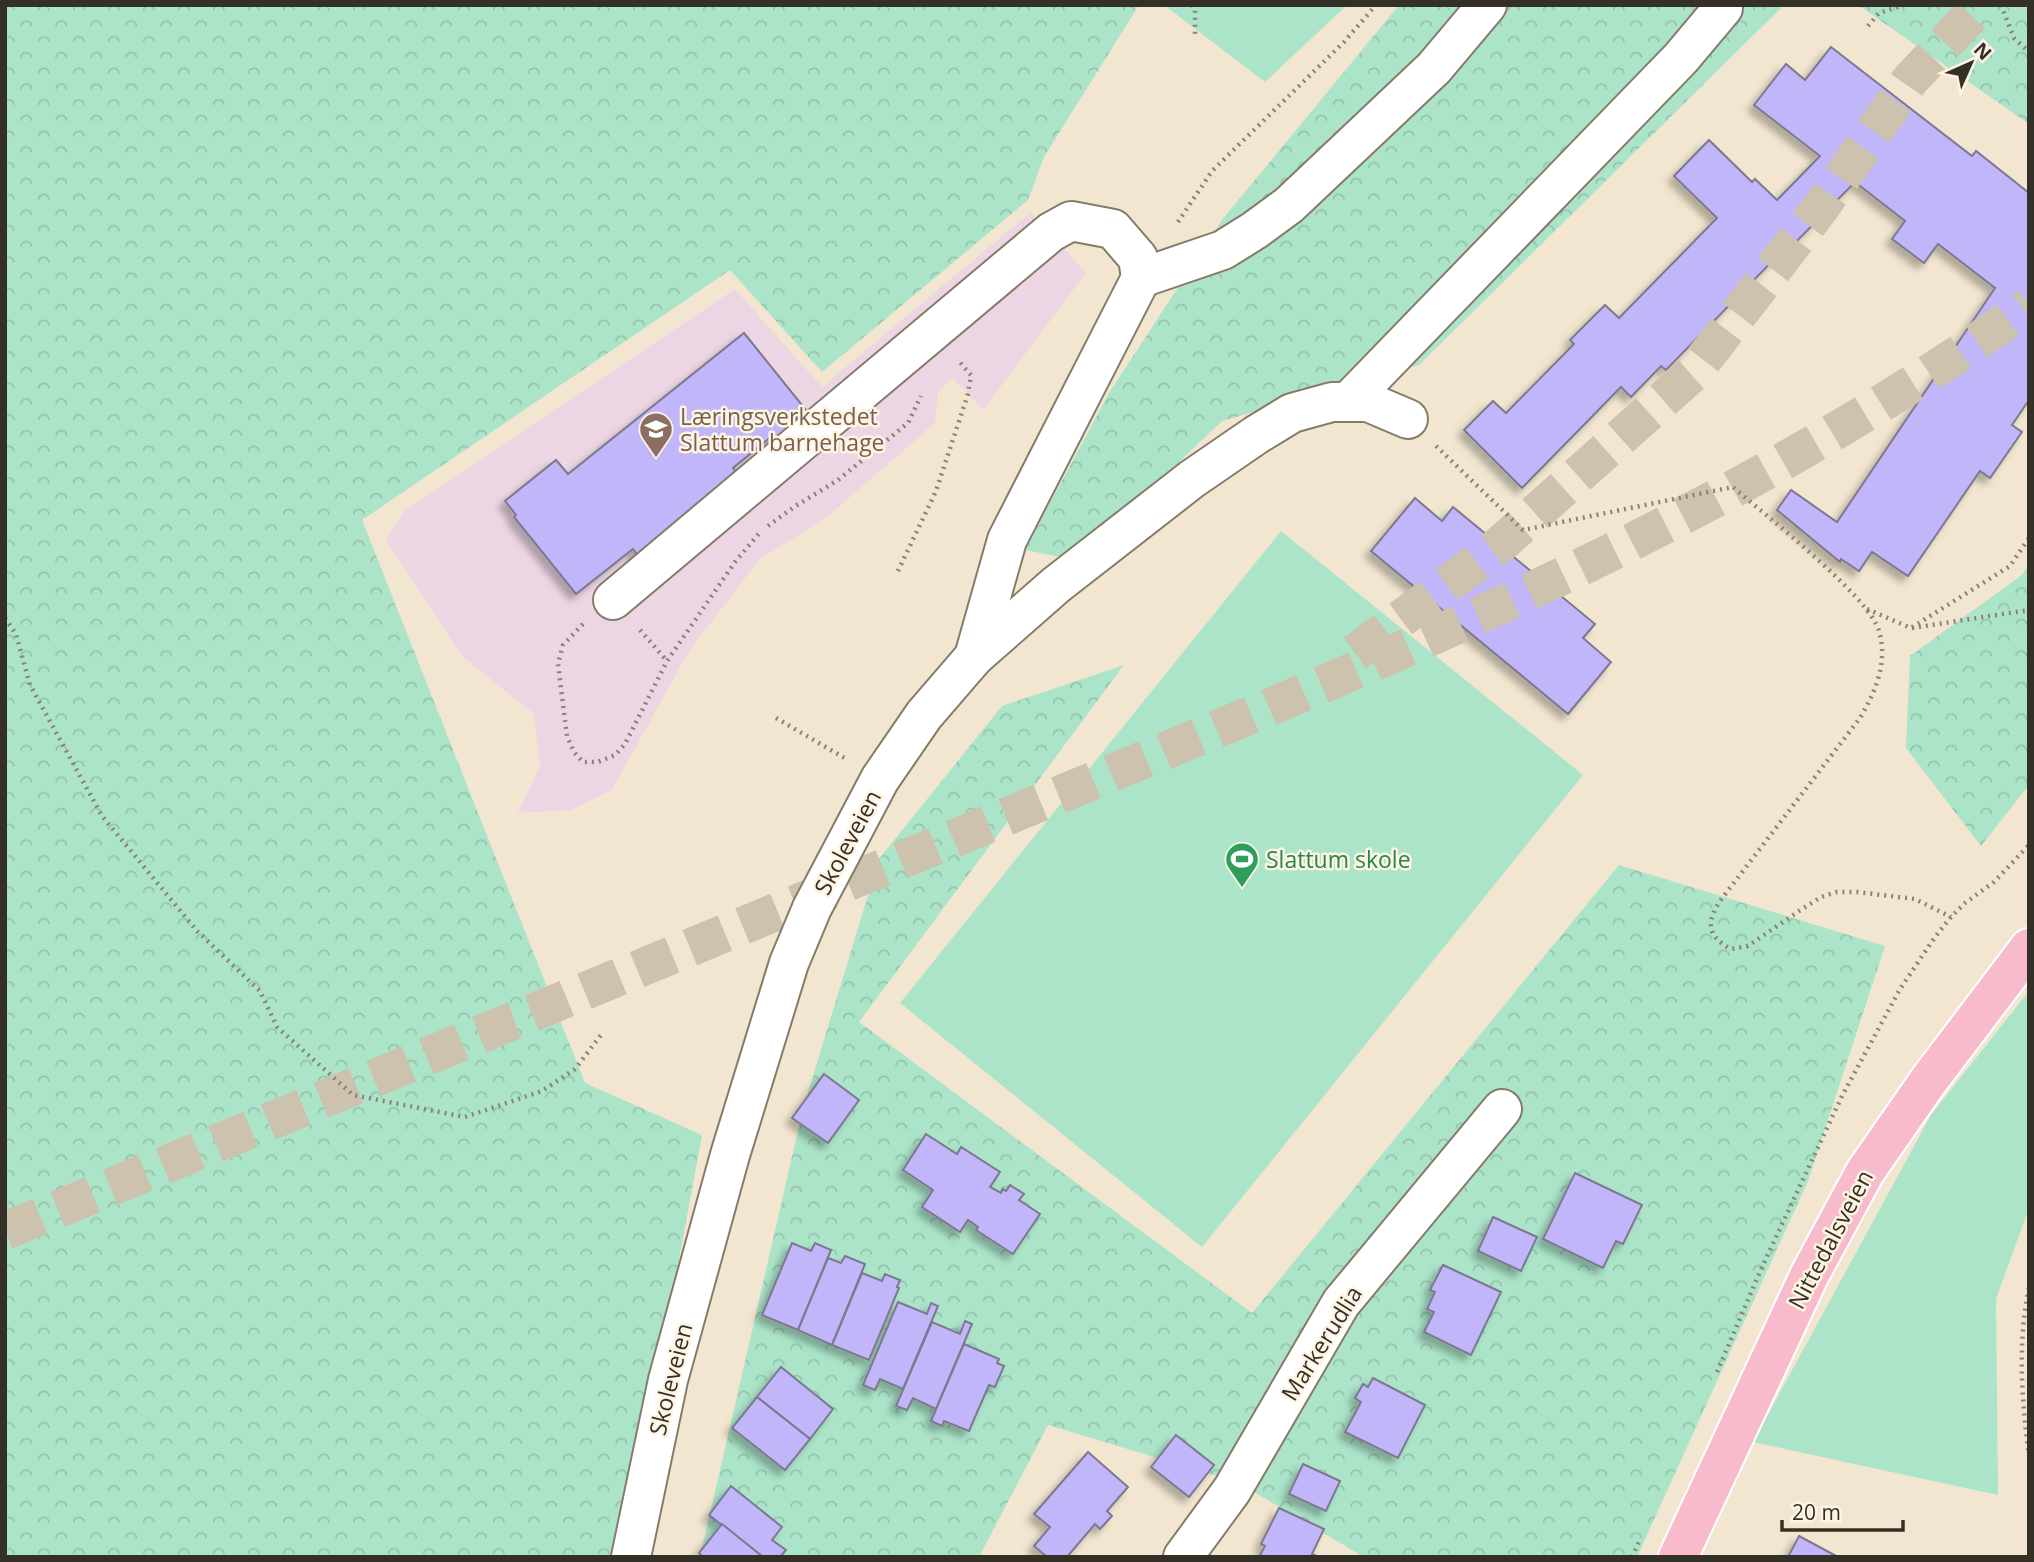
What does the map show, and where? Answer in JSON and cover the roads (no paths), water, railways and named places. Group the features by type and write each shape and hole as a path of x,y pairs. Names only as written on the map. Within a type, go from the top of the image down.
{"main road":[{"name":"Nittedalsveien","path":"1678,1557 1797,1300 1865,1172 1928,1080 2029,948"}],"street":[{"path":"1141,278 1223,250 1289,205 1434,68 1487,5"},
{"path":"1348,402 1681,58 1723,5"},
{"path":"613,600 1051,232 1071,220 1113,229 1138,258 1141,278 1007,540 974,657"},
{"name":"Skoleveien","path":"631,1557 668,1380 734,1143 789,963 812,908 880,779 924,715 974,657 1056,585 1192,479 1256,435 1292,413 1332,402 1368,402 1408,419"},
{"name":"Markerudlia","path":"1183,1557 1232,1490 1341,1303 1502,1109"}],"tunnel":[{"path":"1355,653 1495,549 1694,372 1821,207 1910,80 1981,5"},
{"path":"5,1231 1150,757 1411,646 1540,587 1791,457 1912,384 2029,305"}],"place":[{"name":"Læringsverkstedet Slattum barnehage","path":"656,459"},
{"name":"Slattum skole","path":"1242,889"}]}
